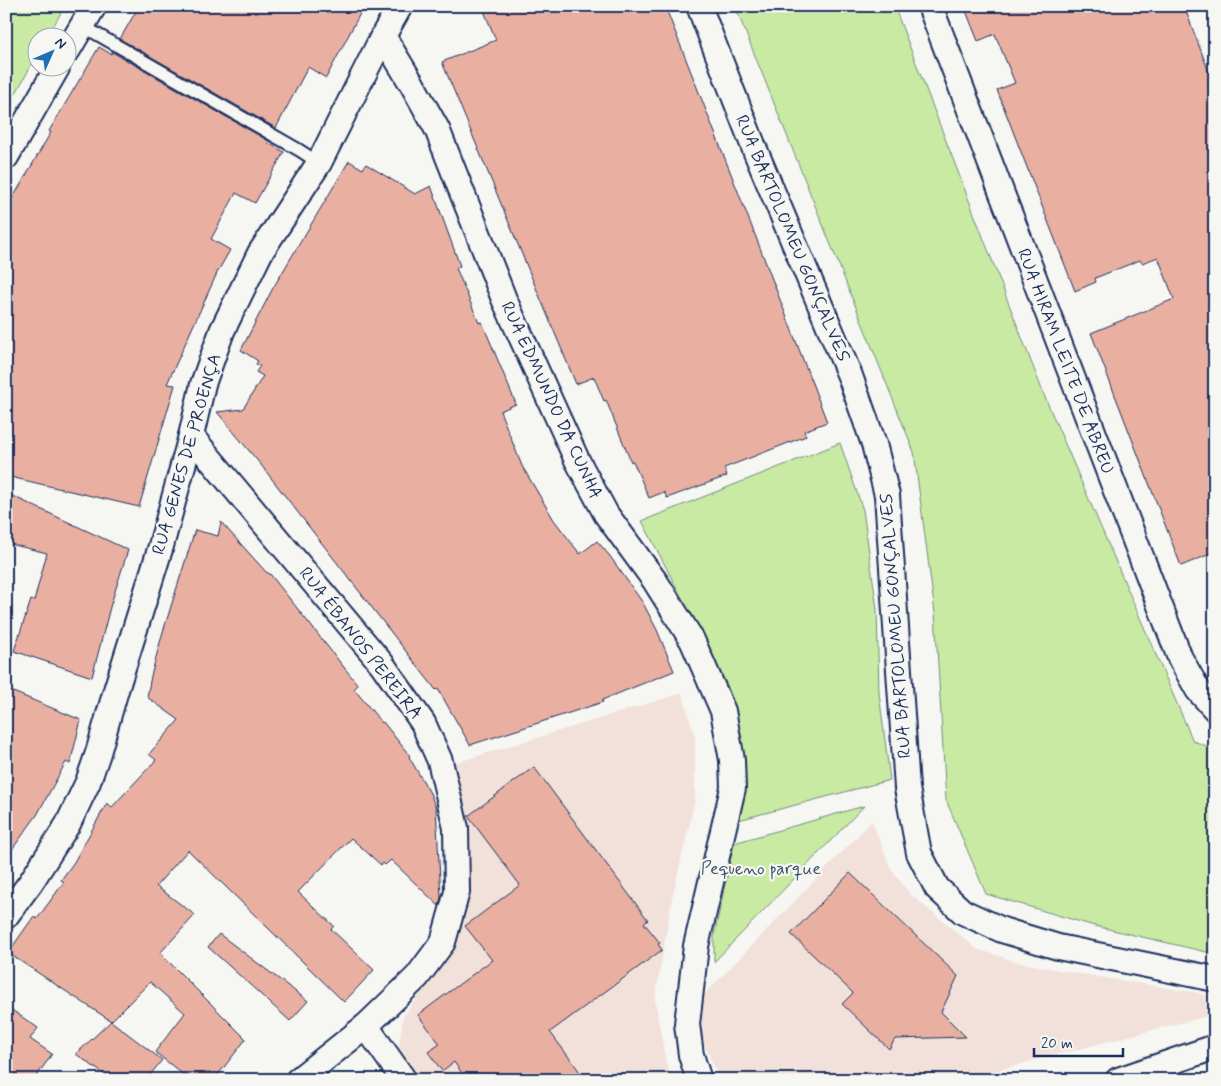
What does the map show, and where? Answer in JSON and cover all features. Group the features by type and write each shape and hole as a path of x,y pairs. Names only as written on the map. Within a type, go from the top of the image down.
{"street":[{"name":"RUA GENES DE PROENÇA","path":"6,916 31,882 68,824 88,782 161,546 203,384 222,331 260,254 319,164 400,6"},
{"name":"RUA BARTOLOMEU GONÇALVES","path":"699,6 755,150 850,376 874,444 887,495 907,788 919,853 937,888 963,912 1002,930 1058,946 1215,979"},
{"name":"RUA HIRAM LEITE DE ABREU","path":"930,6 1180,658 1198,690 1215,709"},
{"path":"78,33 88,16"},
{"name":"RUA EDMUNDO DA CUNHA","path":"383,36 437,129 504,299 577,460 606,514 655,581 692,640 723,711 732,760 733,788 696,946 687,1024 690,1055 699,1080"},
{"path":"6,157 51,78"},
{"name":"RUA ÉBANOS PEREIRA","path":"191,436 382,664 423,722 440,761 456,828 457,892 443,942 417,977 366,1026 298,1080"},
{"path":"366,1026 404,1080"},
{"path":"1118,1080 1215,1048"}],"lane":[{"path":"88,16 319,164"}],"shaded area":[{"path":"682,693 695,736 695,801 672,898 655,1000 666,1063 673,1080 421,1080 398,1052 403,1017 450,952 465,908 466,815 455,763"},
{"path":"872,821 891,869 910,894 977,949 1018,962 1199,993 1206,996 1207,1016 959,1080 720,1080 702,1039 701,998"}],"green space":[{"path":"6,6 65,6 52,28 28,28 28,71 6,111"},
{"path":"735,6 894,6 1044,395 1193,741 1215,749 1215,954 1091,925 986,894 946,800 935,613 914,452"},
{"path":"840,443 863,510 877,609 879,693 890,780 735,821 744,770 740,731 728,687 642,521"},
{"name":"Pequeno parque","path":"864,806 714,962 714,936 734,843"}],"building":[{"path":"139,6 364,6 326,78 308,67 276,128 120,39"},
{"path":"482,6 665,6 827,422 804,431 806,436 724,468 727,476 667,498 664,492 649,498 594,377 576,384 442,62 496,40"},
{"path":"964,6 1184,6 1215,88 1215,552 1181,566 1091,333 1174,299 1158,257 1142,263 1140,260 1095,278 1096,282 1075,291 997,90 1015,83 995,34 978,41"},
{"path":"99,47 111,54 112,52 269,141 268,143 284,152 255,203 236,193 211,239 230,250 217,273 167,384 175,385 139,507 6,476 6,210 51,132 49,131"},
{"path":"349,161 363,169 366,164 415,194 431,186 460,266 456,268 479,323 482,322 516,404 500,411 522,466 554,520 580,554 597,541 609,555 643,603 657,630 674,671 602,700 603,702 470,745 438,689 436,690 261,465 217,412 243,409 263,376 256,372 260,366 256,364 258,361 241,350 273,288"},
{"path":"6,493 128,550 110,607 92,677 14,651 31,600 34,601 47,553 6,543"},
{"path":"221,522 266,572 270,574 358,685 354,689 410,756 436,808 441,897 439,906 391,860 385,865 383,863 381,865 351,838 298,892 334,926 331,929 374,970 344,1002 188,850 156,886 195,915 160,953 246,1039 214,1080 190,1080 155,1052 185,1013 150,982 111,1021 8,953 34,916 37,919 64,882 61,880 74,862 107,803 112,807 156,760 149,754 179,720 147,697 151,676 195,530 218,536"},
{"path":"6,689 81,720 70,764 66,762 37,815 6,858"},
{"path":"534,767 648,920 644,923 660,943 658,944 662,950 550,1032 586,1080 467,1080 454,1062 442,1071 428,1052 440,1044 418,1015 492,960 465,926 520,885 468,816"},
{"path":"850,873 958,976 941,1012 966,1037 895,1039 889,1049 842,1004 853,993 791,934"},
{"path":"219,934 308,1001 290,1021 208,947"},
{"path":"6,1006 38,1028 30,1039 52,1054 34,1080 6,1080"},
{"path":"111,1021 162,1060 146,1080 112,1080 76,1054"}]}
